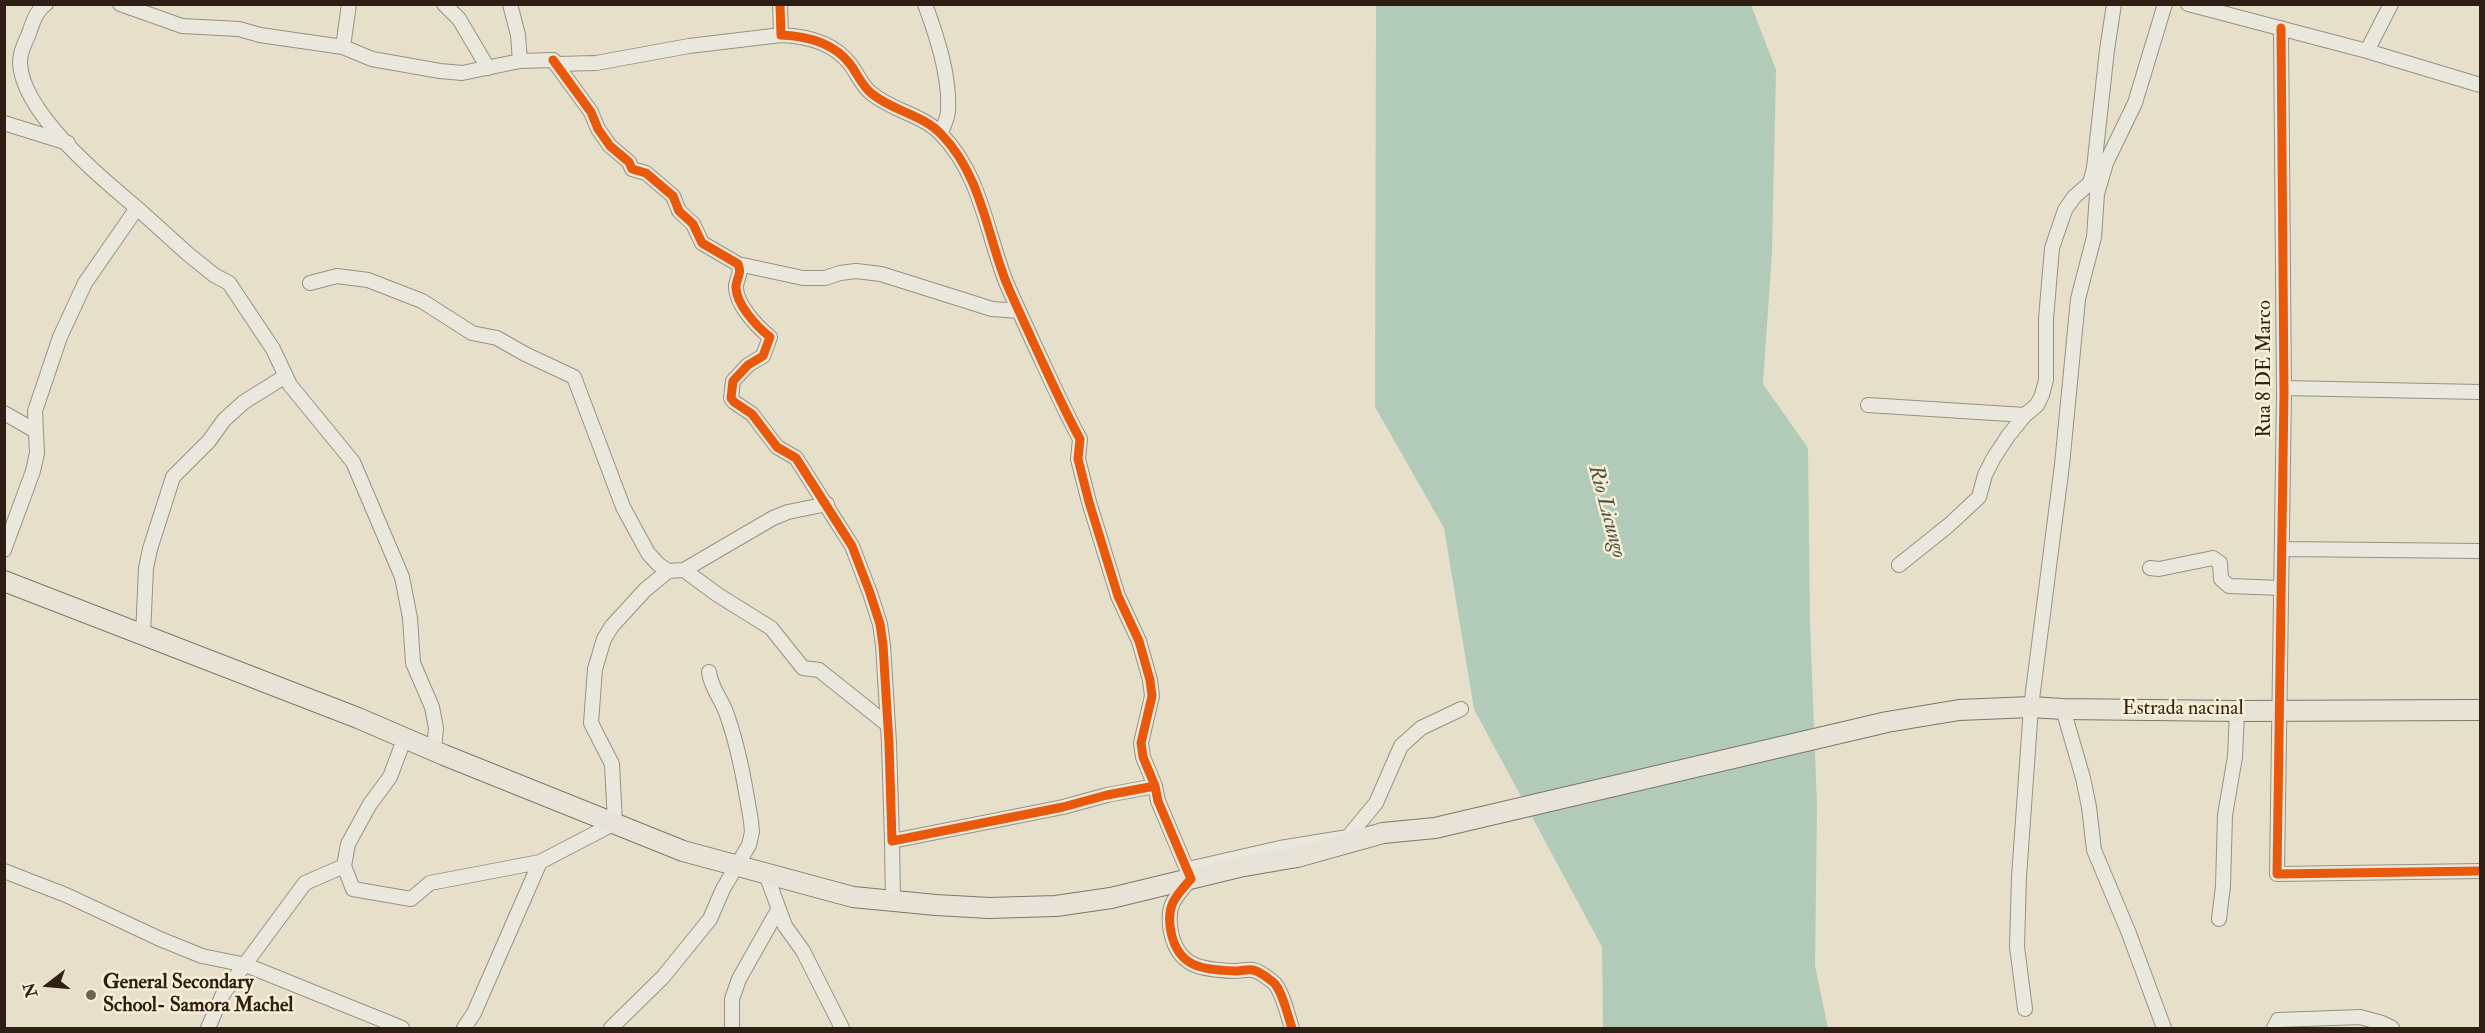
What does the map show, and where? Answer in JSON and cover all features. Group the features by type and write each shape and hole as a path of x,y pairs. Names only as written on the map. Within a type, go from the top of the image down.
{"highway":[{"name":"Estrada nacinal","path":"4,581 405,737 683,850 853,897 989,908 1056,906 1111,898 1189,874 1297,857 1383,833 1435,828 1887,722 1959,710 2031,707 2063,710 2389,712 2481,710"}],"street":[{"path":"120,4 182,26 239,29 260,35 343,47 372,59 462,73 520,61 553,60 557,64 596,63 689,46 781,35 796,36 818,42 842,54 866,89 878,99 923,121 941,133 965,163 983,204 989,234 1019,311 1080,439 1078,459 1089,502 1119,596 1128,613 1148,669 1152,696 1141,744 1143,757 1155,786 1158,801 1189,874"},
{"path":"343,47 349,4"},
{"path":"444,4 459,19 488,68"},
{"path":"510,4 518,35 520,61"},
{"path":"780,4 781,35"},
{"path":"925,4 946,87 948,113 941,133"},
{"path":"1899,565 1949,525 1979,497 1985,475 2007,436 2037,405 2046,380 2046,319 2052,248 2066,210 2074,197 2090,183 2094,168 2114,4"},
{"path":"2025,1009 2017,947 2019,877 2031,707 2062,465 2078,299 2094,237 2097,194 2106,163 2135,103 2165,4"},
{"path":"2188,4 2367,51 2481,85"},
{"path":"2367,51 2391,4"},
{"path":"43,5 23,48 20,61 23,80 41,112 75,154 101,178 188,254 229,284 273,349 284,377 353,462 402,577 410,618 413,663 432,707 436,728 434,749"},
{"name":"Rua 8 DE Marco","path":"2281,28 2284,549 2281,588 2277,881 2481,871"},
{"path":"553,60 570,81 610,146 631,163 632,169 645,173 673,196 679,211 693,224 702,243 738,264 803,278 825,278 855,271 881,274 992,309 1019,311"},
{"path":"4,123 68,143"},
{"path":"4,550 33,471 37,453 34,430 35,411 40,390 85,283 137,208"},
{"path":"738,264 740,270 736,285 737,297 756,326 770,338 763,356 748,365 733,381 731,398 752,414 777,447 796,458 827,504 852,546 880,624 888,725 893,902"},
{"path":"310,283 337,276 368,280 422,301 472,333 497,338 574,377 623,507 648,553 668,571"},
{"path":"143,635 146,568 173,477 243,402 284,377"},
{"path":"2284,388 2481,392"},
{"path":"1868,405 2025,415"},
{"path":"4,413 34,430"},
{"path":"405,737 390,777 370,804 348,844 344,866 354,890 411,899 430,883 540,862 615,823 612,764 591,723 595,669 604,639 612,626 645,590 668,571 684,570 773,518 788,512 827,504"},
{"path":"2284,549 2481,550"},
{"path":"2150,568 2214,558 2220,563 2221,579 2229,586 2281,588"},
{"path":"684,570 703,585 771,628 803,668 819,670 888,725"},
{"path":"611,1029 621,1016 663,977 710,919 736,865 749,845 752,832 751,821 734,736 725,706 710,682 709,672"},
{"path":"1292,1029 1280,990 1275,983 1254,970 1234,971 1191,964 1180,957 1169,921 1170,903 1189,874 1280,848 1348,837 1376,804 1401,746 1421,728 1461,709"},
{"path":"2063,710 2083,778 2094,850 2128,931 2164,1029"},
{"path":"2219,919 2223,886 2225,815 2235,758 2236,711"},
{"path":"892,841 1155,786"},
{"path":"464,1029 474,1013 540,862"},
{"path":"207,1029 223,994 305,883 344,866"},
{"path":"4,871 66,895 191,952 246,965 402,1029"},
{"path":"766,874 785,926 803,951 842,1029"},
{"path":"732,1029 732,999 739,979 778,910"},
{"path":"2274,1029 2278,1020 2360,1017 2382,1023 2392,1029"}],"water":[{"name":"Rio Licungo","path":"1376,5 1751,5 1776,70 1772,252 1763,384 1808,448 1810,623 1817,805 1815,966 1828,1028 1603,1028 1602,947 1474,709 1444,528 1375,407"}],"cycle path":[{"path":"780,4 781,35 810,39 836,51 850,64 871,93 925,122 941,134 965,167 981,204 1006,282 1080,439 1078,459 1089,502 1118,596 1139,641 1150,680 1152,696 1141,743 1143,757 1155,786 1158,801 1191,879 1176,897 1171,909 1170,923 1174,944 1179,953 1193,964 1212,969 1253,970 1266,977 1279,991 1292,1028"},
{"path":"2281,28 2284,393 2277,874 2480,871"},
{"path":"553,60 591,112 598,129 610,146 629,162 632,169 646,173 673,196 679,211 693,224 702,243 738,264 739,273 736,286 739,300 753,321 770,337 763,356 748,365 733,381 731,398 752,414 777,447 796,458 852,546 870,593 880,624 883,645 892,841 1155,786"}],"place":[{"name":"General Secondary School- Samora Machel","path":"91,995"}]}
